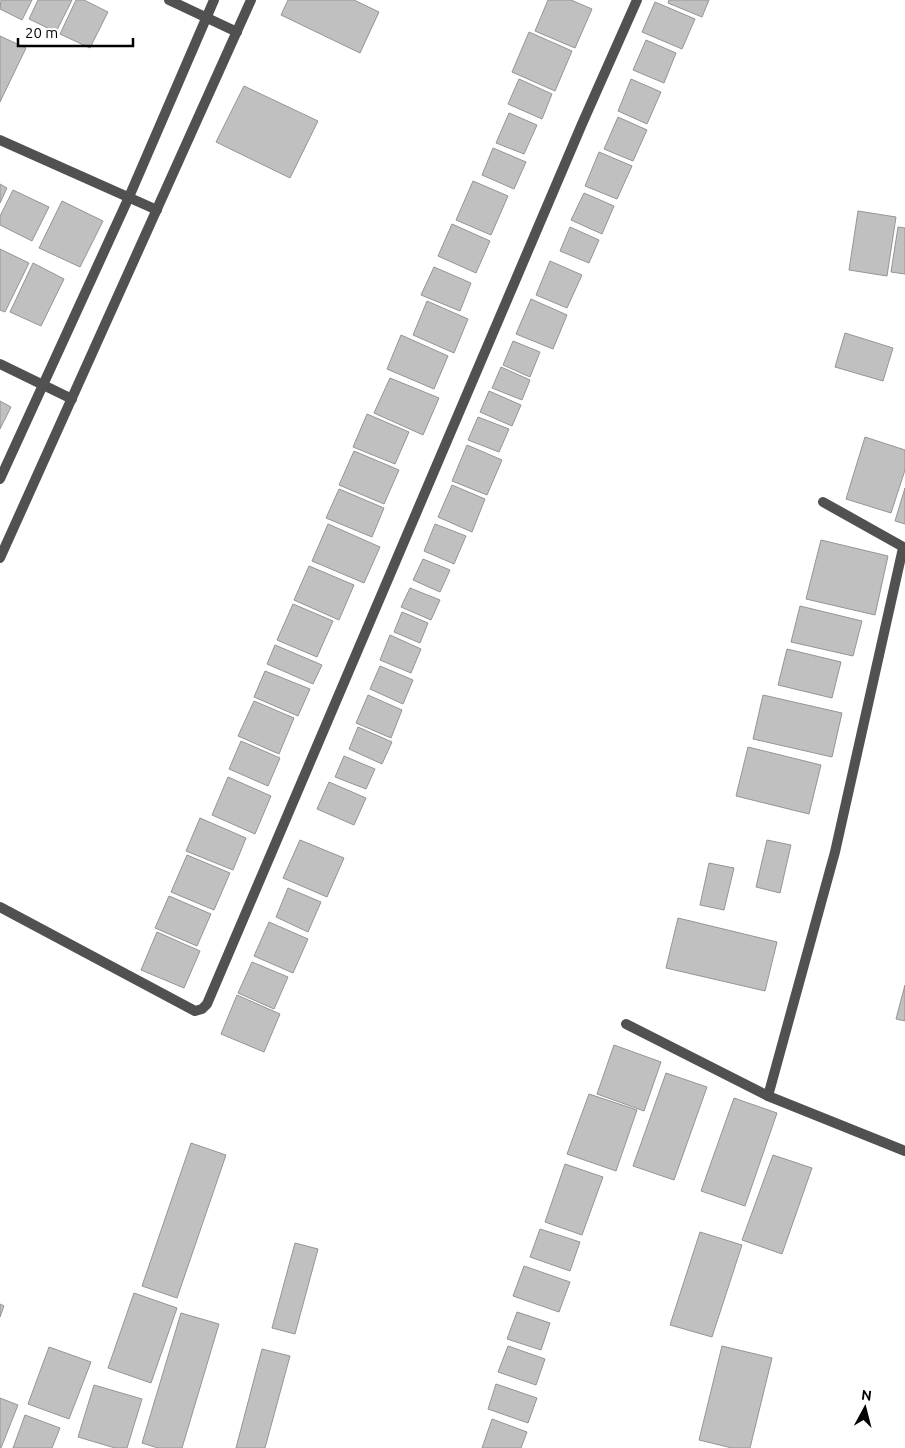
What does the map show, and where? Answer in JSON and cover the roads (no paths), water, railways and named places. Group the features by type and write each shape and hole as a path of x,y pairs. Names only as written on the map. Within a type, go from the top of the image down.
{"street":[{"path":"169,0 237,32"},
{"path":"0,479 129,197 214,0"},
{"path":"0,558 251,0"},
{"path":"0,906 195,1010 202,1009 207,1004 582,124 637,0"},
{"path":"0,140 156,210"},
{"path":"0,364 72,399"},
{"path":"768,1096 835,852 904,548 823,502"},
{"path":"626,1024 768,1096 905,1151"}]}
